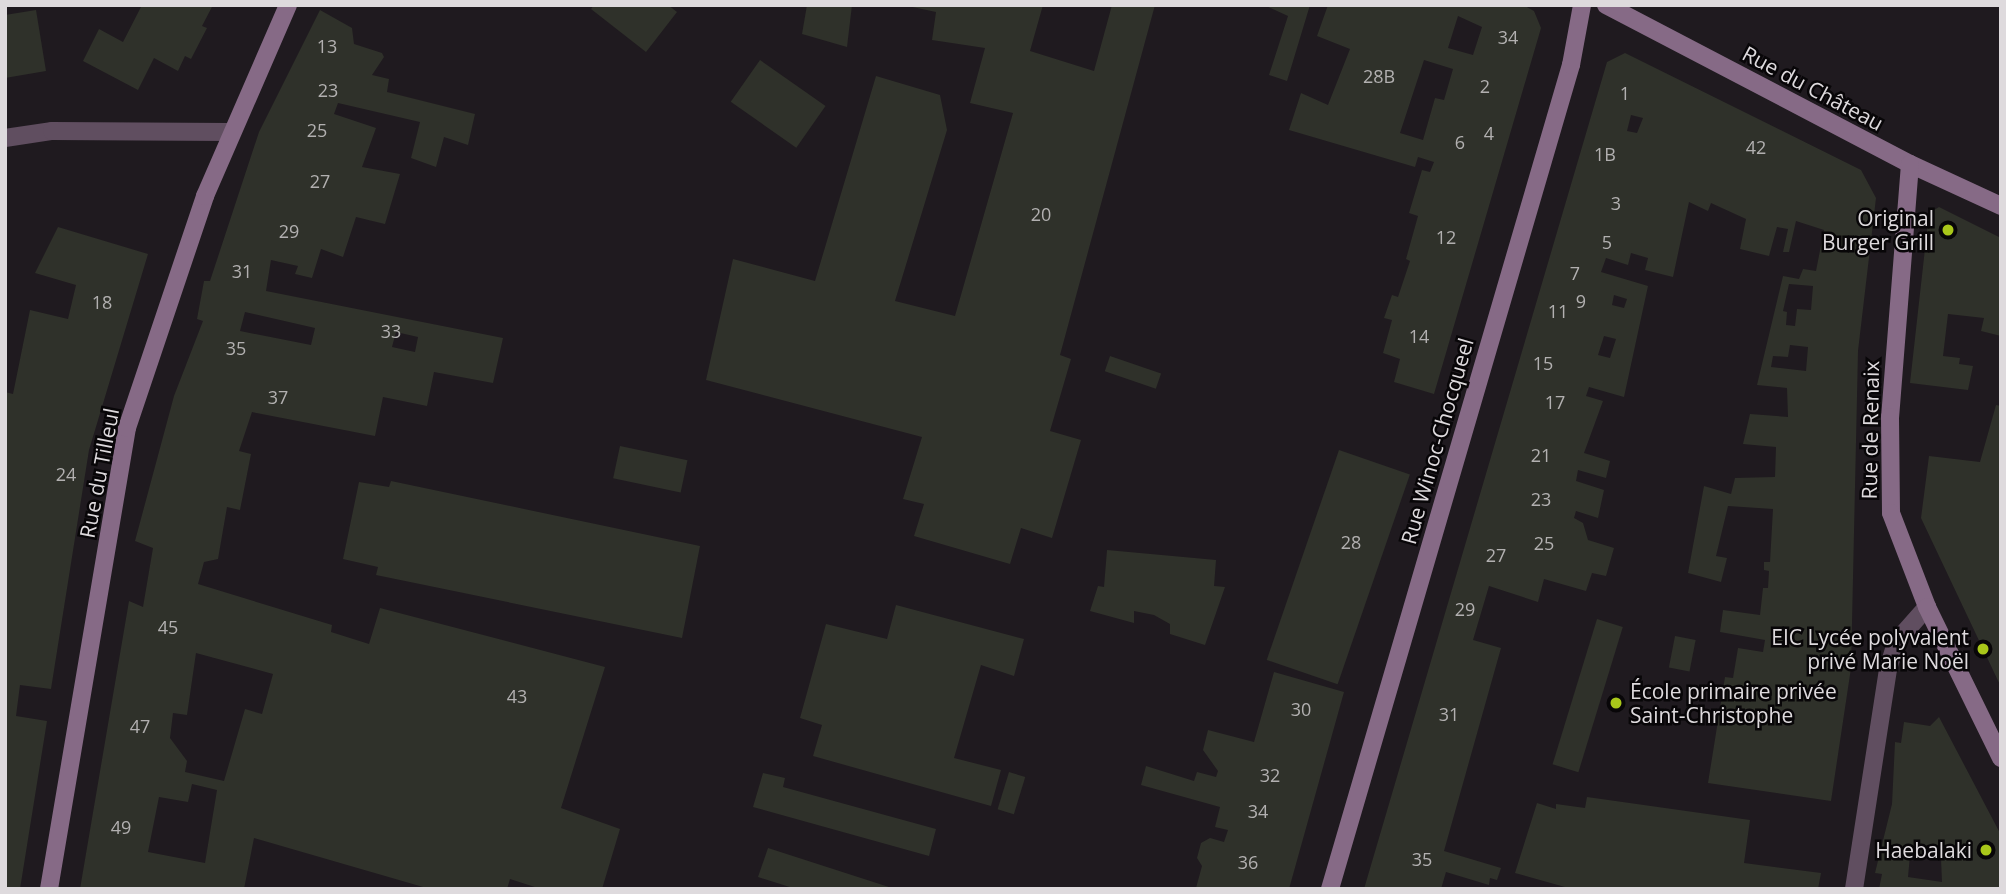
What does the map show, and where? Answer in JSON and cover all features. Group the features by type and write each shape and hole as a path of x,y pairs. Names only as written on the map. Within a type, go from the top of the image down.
{"street":[{"name":"Rue du Tilleul","path":"49,889 127,428 230,132 288,5"},
{"name":"Rue Winoc-Chocqueel","path":"1330,889 1570,65 1582,5"},
{"name":"Rue du Château","path":"1606,5 1910,164 2001,206"},
{"path":"5,138 78,131 230,132"},
{"name":"Rue de Renaix","path":"1910,164 1889,483 1897,536 1927,607 2001,758"},
{"path":"1854,889 1888,669 1896,642 1927,607"}],"building":[{"path":"142,5 213,5 202,26 207,28 191,59 185,56 178,71 154,58 138,90 83,61 99,29 123,42"},
{"path":"594,5 668,5 677,12 646,52 591,9"},
{"path":"807,5 852,5 847,47 802,34"},
{"path":"903,5 1043,5 1030,51 1094,71 1112,5 1155,5 1060,355 1071,359 1050,431 1081,440 1052,538 1021,528 1010,564 914,536 924,504 903,499 922,437 706,380 733,259 815,281 876,76 940,95 947,130 895,301 955,316 1013,113 970,103 985,48 932,40 936,12"},
{"path":"1264,5 1310,5 1287,81 1269,75 1288,16"},
{"path":"1328,5 1523,5 1534,11 1541,28 1434,394 1394,382 1400,359 1383,353 1392,320 1384,318 1392,295 1398,297 1410,261 1406,259 1418,216 1409,213 1422,170 1430,172 1434,162 1418,157 1415,167 1289,130 1301,93 1328,105 1350,49 1317,36","holes":["1458,16 1482,27 1473,55 1448,48","1424,60 1453,69 1444,100 1435,98 1423,140 1400,133"]},
{"path":"36,10 46,71 5,78 5,15"},
{"path":"320,10 352,28 354,44 382,53 384,57 372,75 389,79 387,92 475,114 468,145 444,137 436,167 411,158 420,122 338,103 334,114 376,128 362,167 400,174 385,224 356,217 343,257 321,249 312,278 295,274 298,266 271,260 266,291 503,338 493,383 434,372 427,406 383,397 375,436 252,412 239,451 251,454 240,510 227,507 218,559 204,562 198,584 332,625 331,632 369,644 380,608 605,667 561,808 620,829 602,889 541,889 510,879 507,889 430,889 254,838 244,889 80,889 129,601 143,607 153,548 135,541 174,396 203,321 197,319 204,281 210,281 259,132","holes":["245,312 315,328 311,345 240,331","396,332 418,337 415,352 392,347","196,653 273,674 262,714 245,709 224,781 185,772 187,761 170,738 173,713 187,715","192,784 217,790 205,863 148,852 159,797 188,802"]},
{"path":"1625,53 1861,170 1876,198 1858,351 1851,668 1831,801 1708,783 1725,677 1733,678 1738,648 1763,652 1765,640 1720,632 1723,610 1760,615 1763,588 1768,588 1769,571 1764,570 1764,562 1770,562 1773,509 1728,506 1716,556 1727,558 1721,582 1688,573 1704,486 1731,494 1735,478 1775,477 1776,447 1743,444 1750,414 1788,417 1787,388 1757,385 1783,276 1799,279 1803,269 1816,271 1824,230 1796,221 1789,252 1783,252 1788,229 1777,227 1769,256 1740,249 1746,219 1711,203 1708,211 1689,202 1673,277 1645,270 1648,258 1631,253 1628,265 1606,258 1601,272 1648,286 1624,397 1589,387 1586,396 1603,401 1584,453 1610,461 1606,478 1578,470 1576,481 1604,490 1598,518 1576,511 1574,518 1583,523 1588,540 1614,548 1606,576 1592,573 1586,591 1544,579 1538,602 1489,586 1473,640 1501,648 1444,851 1501,868 1497,880 1490,878 1489,885 1446,872 1441,889 1364,889 1607,62","holes":["1631,115 1643,118 1637,133 1627,131","1789,284 1813,286 1811,310 1797,309 1795,326 1786,325 1787,312 1783,311","1614,295 1627,299 1624,308 1612,305","1604,336 1616,339 1610,358 1598,355","1790,345 1808,347 1806,371 1771,367 1773,356 1788,357"]},
{"path":"760,60 826,106 796,148 731,102"},
{"path":"1939,207 2001,238 2001,336 1981,331 1984,318 1948,314 1943,356 1960,358 1959,364 1973,366 1968,390 1910,383 1929,213"},
{"path":"58,227 148,254 89,450 51,689 20,685 16,716 47,721 20,889 5,889 5,392 13,394 30,310 68,319 76,285 35,273"},
{"path":"1110,356 1161,374 1156,389 1105,371"},
{"path":"1996,405 2001,406 2001,687 1921,518 1929,456 1980,462"},
{"path":"620,446 687,460 681,493 613,478"},
{"path":"1339,450 1410,474 1338,684 1267,660"},
{"path":"391,481 700,546 682,638 376,575 378,567 343,559 359,482 389,487"},
{"path":"1107,550 1216,560 1214,586 1225,587 1205,645 1170,634 1170,624 1154,615 1134,611 1134,623 1090,611 1098,586 1104,587"},
{"path":"896,605 1024,639 1014,676 981,665 954,758 1001,770 991,806 813,756 822,725 800,718 826,624 887,639"},
{"path":"1597,619 1623,627 1578,772 1553,764"},
{"path":"1675,636 1696,640 1690,671 1669,667"},
{"path":"1274,672 1344,692 1289,889 1196,888 1202,866 1197,858 1201,843 1210,838 1224,842 1228,830 1215,827 1220,807 1141,785 1146,766 1194,781 1197,772 1216,777 1218,771 1203,750 1208,730 1254,742"},
{"path":"1939,717 2001,835 2001,889 1879,889 1882,874 1875,873 1892,804 1895,742 1901,743 1904,722 1930,726","holes":["1910,855 1941,859 1942,882 1908,877"]},
{"path":"1009,772 1025,777 1014,814 998,809"},
{"path":"763,773 785,778 783,787 936,829 929,856 753,807"},
{"path":"1587,797 1750,820 1744,863 1821,873 1818,889 1572,889 1515,873 1537,803 1556,809 1556,804 1585,808"},
{"path":"768,848 892,889 796,889 758,877"}],"place":[{"name":"Original Burger Grill","path":"1948,230"},
{"name":"EIC Lycée polyvalent privé Marie Noël","path":"1983,649"},
{"name":"École primaire privée Saint-Christophe","path":"1616,703"},
{"name":"Haebalaki","path":"1986,850"}]}
